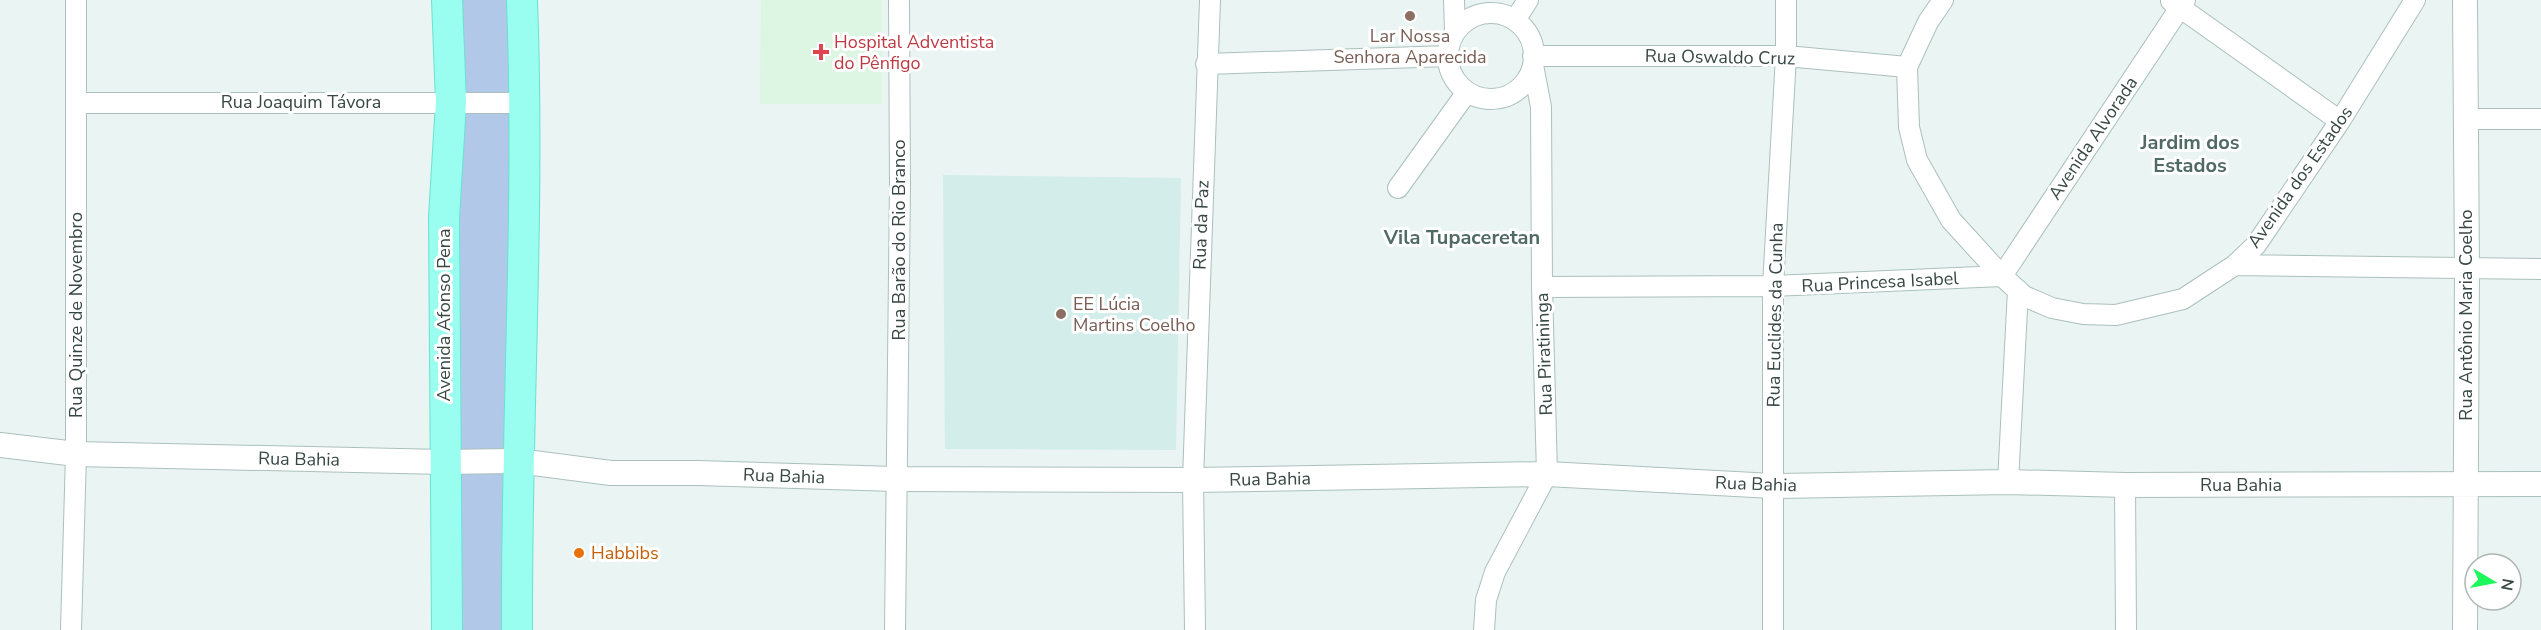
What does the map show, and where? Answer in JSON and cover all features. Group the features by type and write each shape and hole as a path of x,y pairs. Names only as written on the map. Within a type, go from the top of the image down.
{"main road":[{"name":"Avenida Afonso Pena","path":"447,0 451,102 444,217 447,630"},
{"path":"517,630 518,461 526,103 522,0"}],"street":[{"name":"Rua Quinze de Novembro","path":"71,630 76,454 76,0"},
{"name":"Rua Barão do Rio Branco","path":"895,630 900,185 899,0"},
{"name":"Rua da Paz","path":"1196,630 1193,480 1210,0"},
{"path":"1454,0 1455,32"},
{"path":"1515,20 1528,0"},
{"name":"Rua Euclides da Cunha","path":"1773,630 1773,286 1786,56 1786,0"},
{"name":"Avenida dos Estados","path":"1943,0 1928,22 1907,68 1909,127 1917,160 1951,220 2002,276 2024,296 2052,308 2083,315 2116,315 2183,299 2235,265 2256,244 2340,121 2415,0"},
{"name":"Rua Antônio Maria Coelho","path":"2465,0 2467,269 2465,630"},
{"path":"2178,2 2340,121"},
{"name":"Avenida Alvorada","path":"2002,276 2178,2"},
{"path":"1483,14 1500,14 1515,20 1527,32 1533,48 1533,60 1526,80 1514,92 1499,99 1482,98 1467,92 1455,80 1449,64 1449,47 1455,32 1467,20 1483,14"},
{"path":"1206,64 1449,56"},
{"name":"Rua Oswaldo Cruz","path":"1533,60 1786,56 1907,68"},
{"name":"Rua Piratininga","path":"1484,630 1486,600 1495,572 1547,474 1542,287 1541,107 1533,60"},
{"path":"1398,188 1467,92"},
{"name":"Rua Joaquim Távora","path":"76,103 526,103"},
{"path":"2465,119 2541,119"},
{"path":"2235,265 2541,269"},
{"name":"Rua Princesa Isabel","path":"1542,287 1773,286 2002,276"},
{"path":"2008,482 2018,290"},
{"name":"Rua Bahia","path":"0,445 76,454 444,462 518,461 611,473 698,473 896,479 1193,480 1547,474 1773,486 2008,482 2125,485 2541,484"},
{"path":"2125,485 2126,630"}],"shaded area":[{"path":"447,0 522,0 517,630 447,630"},
{"name":"Hospital Adventista do Pênfigo","path":"761,0 882,0 882,104 760,104"},
{"name":"EE Lúcia Martins Coelho","path":"943,175 1181,178 1176,450 945,449"}],"place":[{"name":"Lar Nossa Senhora Aparecida","path":"1410,16"},
{"name":"Hospital Adventista do Pênfigo","path":"821,52"},
{"name":"EE Lúcia Martins Coelho","path":"1061,314"},
{"name":"Habbibs","path":"579,553"}],"district":[{"name":"Jardim dos Estados","path":"2190,154"},
{"name":"Vila Tupaceretan","path":"1462,237"}]}
